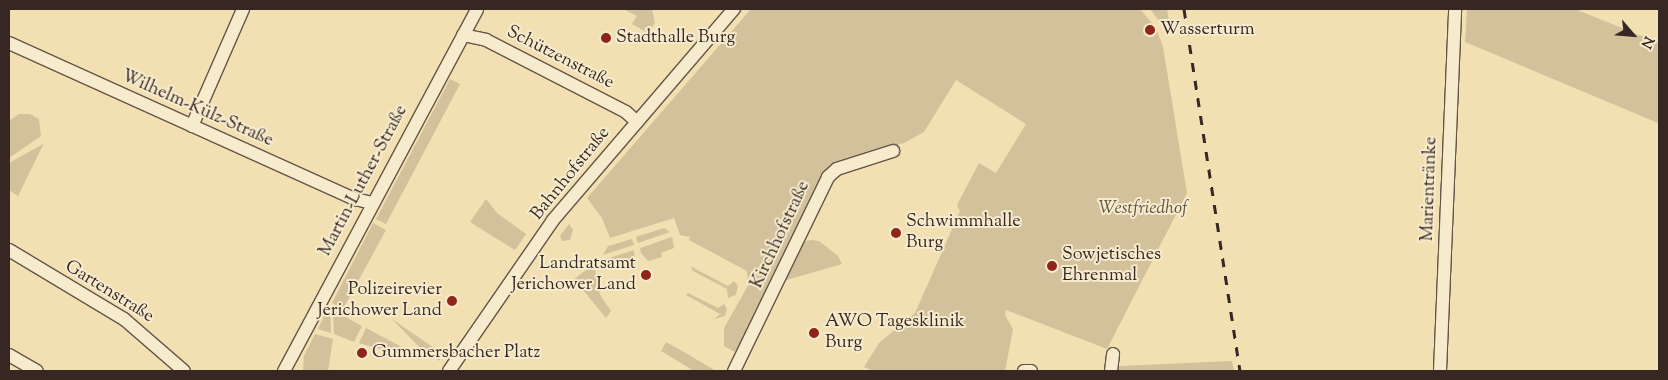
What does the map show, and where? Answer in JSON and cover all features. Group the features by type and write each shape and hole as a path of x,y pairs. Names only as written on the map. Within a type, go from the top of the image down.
{"street":[{"path":"192,126 242,9"},
{"name":"Martin-Luther-Straße","path":"284,371 477,9"},
{"name":"Bahnhofstraße","path":"449,371 553,220 734,9"},
{"name":"Marientränke","path":"1440,371 1455,9"},
{"name":"Schützenstraße","path":"463,36 486,40 626,112 637,122"},
{"name":"Wilhelm-Külz-Straße","path":"9,43 355,199 372,203"},
{"name":"Kirchhofstraße","path":"734,371 828,177 837,169 893,150"},
{"name":"Gartenstraße","path":"9,250 124,319 184,371"},
{"path":"1111,371 1114,354"},
{"path":"9,355 37,371"},
{"path":"1024,371 1031,371"}],"green space":[{"path":"623,9 652,9 655,23 648,33 632,24 637,16"},
{"name":"Westfriedhof","path":"751,9 1140,9 1156,28 1163,47 1187,193 1107,349 1006,310 1005,315 1013,329 1005,371 873,371 864,367 879,343 915,313 960,211 957,205 979,163 996,173 1026,124 956,80 924,132 904,143 837,162 825,173 776,279 735,352 724,346 724,328 750,282 761,287 763,284 750,277 748,281 747,271 689,240 690,237 680,235 674,218 610,238 602,218 587,198"},
{"path":"1150,9 1167,9 1170,28 1165,29"},
{"path":"1467,9 1575,9 1659,43 1658,123 1465,42"},
{"path":"450,79 460,84 386,224 376,219"},
{"path":"19,114 30,114 39,119 41,136 9,158 9,121"},
{"path":"43,144 18,196 9,190 9,163"},
{"path":"486,199 497,213 526,234 515,250 470,222"},
{"path":"373,223 386,230 343,309 332,303"},
{"path":"569,224 573,230 570,240 562,241 560,236"},
{"path":"664,228 670,232 638,243 636,237"},
{"path":"672,237 674,248 661,253 662,257 648,261 641,253 640,248"},
{"path":"632,239 634,245 603,255 608,246"},
{"path":"819,241 838,256 842,264 783,281 801,242"},
{"path":"634,250 635,265 622,270 621,266 605,268 603,260"},
{"path":"594,264 600,295 611,311 606,318 574,279"},
{"path":"690,266 728,286 734,281 738,286 736,295 728,298 727,289 693,271"},
{"path":"688,293 718,308 724,304 727,309 725,316 714,319 720,314 686,295"},
{"path":"328,307 330,308 331,333 318,329"},
{"path":"333,310 362,326 354,342 334,334"},
{"path":"392,319 443,354 439,361 427,351 429,357"},
{"path":"366,328 400,346 402,349 394,353 359,343"},
{"path":"315,334 333,339 328,371 303,371 304,356"},
{"path":"666,342 716,371 694,371 661,351"},
{"path":"1232,361 1234,371 1114,371 1120,366"}],"railway":[{"path":"1184,9 1240,371"}],"place":[{"name":"Wasserturm","path":"1150,30"},
{"name":"Stadthalle Burg","path":"606,38"},
{"name":"Schwimmhalle Burg","path":"896,233"},
{"name":"Sowjetisches Ehrenmal","path":"1052,266"},
{"name":"Landratsamt Jerichower Land","path":"646,275"},
{"name":"Polizeirevier Jerichower Land","path":"452,301"},
{"name":"AWO Tagesklinik Burg","path":"814,333"},
{"name":"Gummersbacher Platz","path":"362,353"}]}
